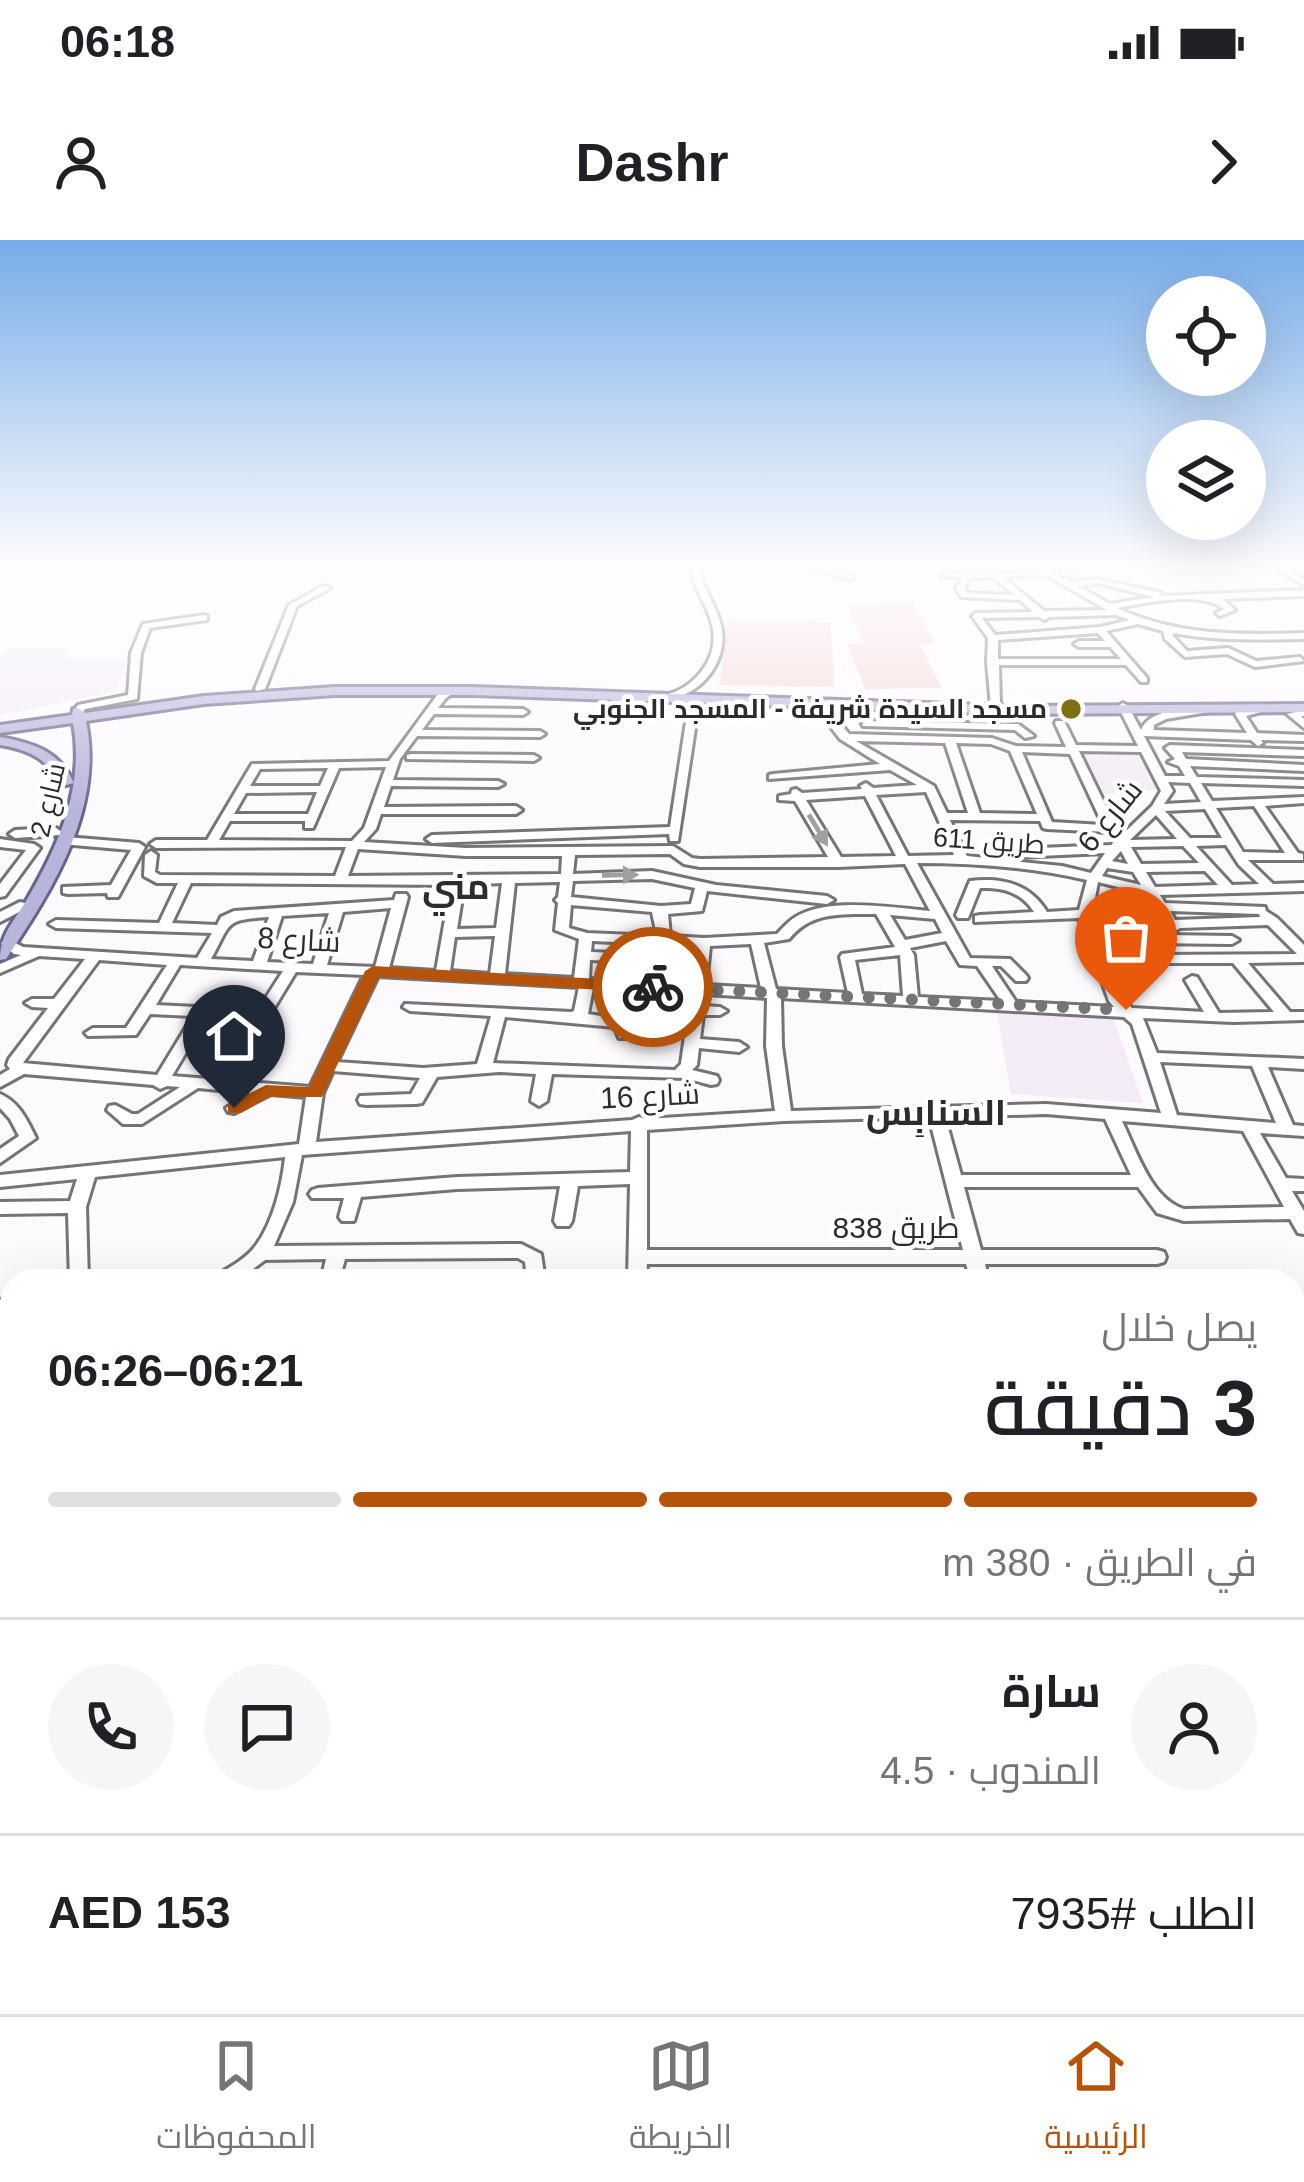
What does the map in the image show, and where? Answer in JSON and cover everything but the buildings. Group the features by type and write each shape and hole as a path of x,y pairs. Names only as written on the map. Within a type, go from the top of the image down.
{"main road":[{"path":"0,726 76,719 260,689 447,686 995,705 1138,727 1302,705"},
{"path":"76,719 265,694 413,691 442,700 1082,712 1117,717 1138,727"},
{"path":"1138,727 1147,717 1168,711 1201,721 1302,705"},
{"name":"شارع 2","path":"3,944 61,836 76,719"},
{"name":"شارع 2","path":"3,944 54,868 76,719"},
{"path":"0,741 44,753 60,765 67,783"}],"street":[{"path":"76,719 82,707 134,698 138,648"},
{"path":"260,689 276,648"},
{"path":"668,697 698,686 714,648"},
{"path":"993,648 995,705"},
{"path":"1117,648 1144,680"},
{"path":"1178,648 1185,654 1228,651 1255,664 1302,661"},
{"path":"992,662 1128,662"},
{"path":"698,686 701,695 722,699"},
{"path":"341,878 354,845 368,833 392,764 442,700 524,708 516,734"},
{"path":"674,850 694,702"},
{"path":"1302,705 1292,714 1304,725"},
{"path":"820,706 844,737 930,788 962,859"},
{"path":"1264,708 1240,714 1300,800"},
{"path":"844,737 1073,749 1157,718 1304,738"},
{"path":"1138,727 1201,721"},
{"path":"1201,721 1234,782 1299,857"},
{"path":"1060,723 1110,827 1180,939"},
{"path":"867,724 1016,727 1029,736"},
{"path":"884,724 888,738"},
{"path":"1138,727 1174,748 1304,753"},
{"name":"شارع 6","path":"1087,926 1095,878 1167,790 1138,727"},
{"path":"417,734 540,734"},
{"path":"449,758 457,735"},
{"path":"949,739 975,816"},
{"path":"1174,748 1240,856 1270,888"},
{"path":"1016,749 1052,828 1110,827"},
{"path":"411,758 534,758"},
{"path":"493,810 505,758"},
{"path":"1154,762 1304,768"},
{"path":"302,843 335,764"},
{"path":"211,844 252,769 262,765 392,764"},
{"path":"838,863 780,776 894,766"},
{"path":"856,771 961,955 969,964 1007,963 1021,978"},
{"path":"1164,779 1304,783"},
{"path":"386,783 498,784"},
{"path":"783,798 930,788"},
{"path":"240,790 324,790"},
{"path":"1156,808 1300,800"},
{"path":"1156,808 1209,867 1271,919 1304,956"},
{"path":"377,811 516,810"},
{"path":"429,846 438,811"},
{"path":"944,816 1044,818"},
{"path":"225,817 312,818"},
{"path":"0,839 61,836 99,846 149,849 302,843 408,851 675,830"},
{"path":"0,839 34,846 3,885"},
{"path":"1000,862 1014,853 1122,841 1230,841"},
{"path":"54,868 99,846"},
{"path":"429,846 486,856 674,850 688,861 674,876"},
{"path":"149,849 150,877 482,881 674,876 702,886 882,914 964,914 974,898 975,884 988,883 1010,886 1035,898 1043,916"},
{"path":"93,925 149,849"},
{"path":"239,1269 261,1253 326,1066 377,972 399,904 408,851"},
{"path":"569,851 562,931 586,937 704,942 784,936 793,920 826,904"},
{"path":"497,978 502,932 525,852"},
{"path":"482,881 486,856"},
{"path":"1240,856 1299,857"},
{"name":"طريق 611","path":"688,861 814,864 962,859 1151,891 1304,887"},
{"path":"983,861 988,883"},
{"path":"814,864 826,904"},
{"path":"1105,864 1209,867"},
{"path":"164,927 186,879"},
{"path":"442,975 458,881"},
{"path":"562,900 660,910 697,908 702,886"},
{"path":"68,890 111,896"},
{"path":"56,925 164,927 225,923 278,911 399,904"},
{"path":"0,918 20,906"},
{"path":"1160,907 1304,925"},
{"path":"319,968 337,909"},
{"path":"660,910 664,941"},
{"path":"258,965 278,911"},
{"path":"882,914 903,948 911,999"},
{"path":"980,919 1043,916 1135,939 1232,940"},
{"path":"1087,926 1271,919"},
{"path":"202,962 225,923"},
{"path":"1219,923 1241,958 1295,1017"},
{"path":"1087,926 1116,1001 1139,1022 1170,1117"},
{"path":"449,933 502,932"},
{"path":"856,998 847,957 950,936"},
{"path":"576,1017 582,1011 586,937"},
{"path":"756,938 772,994 784,1116"},
{"path":"1135,939 1143,955 1153,959 1304,956"},
{"path":"683,1073 692,1043 704,942"},
{"name":"شارع 8","path":"3,944 20,951 94,957 1295,1017"},
{"name":"شارع 8","path":"0,968 45,953"},
{"path":"584,956 636,958"},
{"path":"94,957 15,1065 191,1087 315,1093"},
{"path":"93,1033 131,1032 176,961"},
{"path":"983,964 1011,1005"},
{"path":"146,1009 260,1022 292,968"},
{"path":"1192,980 1214,1016"},
{"path":"32,1003 58,1004"},
{"path":"410,1007 622,1023 624,1036"},
{"path":"696,1010 720,1011"},
{"path":"488,1071 499,1012"},
{"path":"160,1084 202,1013"},
{"path":"692,1043 740,1047"},
{"path":"1151,1057 1304,1064"},
{"path":"1258,1062 1296,1130"},
{"path":"326,1066 431,1073 545,1070 608,1080 683,1073 711,1080"},
{"path":"0,1082 21,1069"},
{"path":"539,1101 545,1070"},
{"path":"366,1100 416,1100 431,1073"},
{"path":"115,1110 136,1120 191,1087"},
{"path":"234,1108 266,1090"},
{"path":"0,1099 17,1116 28,1138 0,1157"},
{"path":"934,1110 977,1269"},
{"name":"شارع 16","path":"0,1181 300,1149 639,1122 934,1110 1110,1112 1296,1130"},
{"path":"1110,1112 1158,1205 1177,1214 1300,1220"},
{"path":"636,1269 639,1122"},
{"path":"1248,1125 1300,1220"},
{"path":"79,1269 77,1207 88,1171"},
{"path":"318,1194 640,1178"},
{"path":"563,1222 570,1179"},
{"path":"953,1181 1143,1181"},
{"path":"1280,1184 1304,1185"},
{"path":"348,1216 354,1191"},
{"path":"0,1208 77,1207"},
{"path":"261,1253 520,1251 533,1259 534,1269"},
{"path":"333,1269 337,1253"},
{"name":"طريق 838","path":"636,1257 1157,1257"}],"shaded area":[{"path":"9,648 67,648 67,659 127,659 115,692 0,715 0,657"},
{"path":"724,648 832,648 834,687 719,685"},
{"path":"849,648 921,648 942,688 865,689"},
{"path":"1080,751 1140,752 1163,789 1102,794"},
{"path":"997,1012 1112,1015 1143,1103 1011,1094"}],"way so far":[{"path":"653,987 1126,1010"}],"place":[{"name":"مسجد السيدة شريفة - المسجد الجنوبي","path":"1071,709"}],"district":[{"name":"مني","path":"456,886"},
{"name":"السنابِس","path":"936,1112"}],"route":[{"path":"234,1108 266,1090 315,1093 373,971 653,987"}]}
